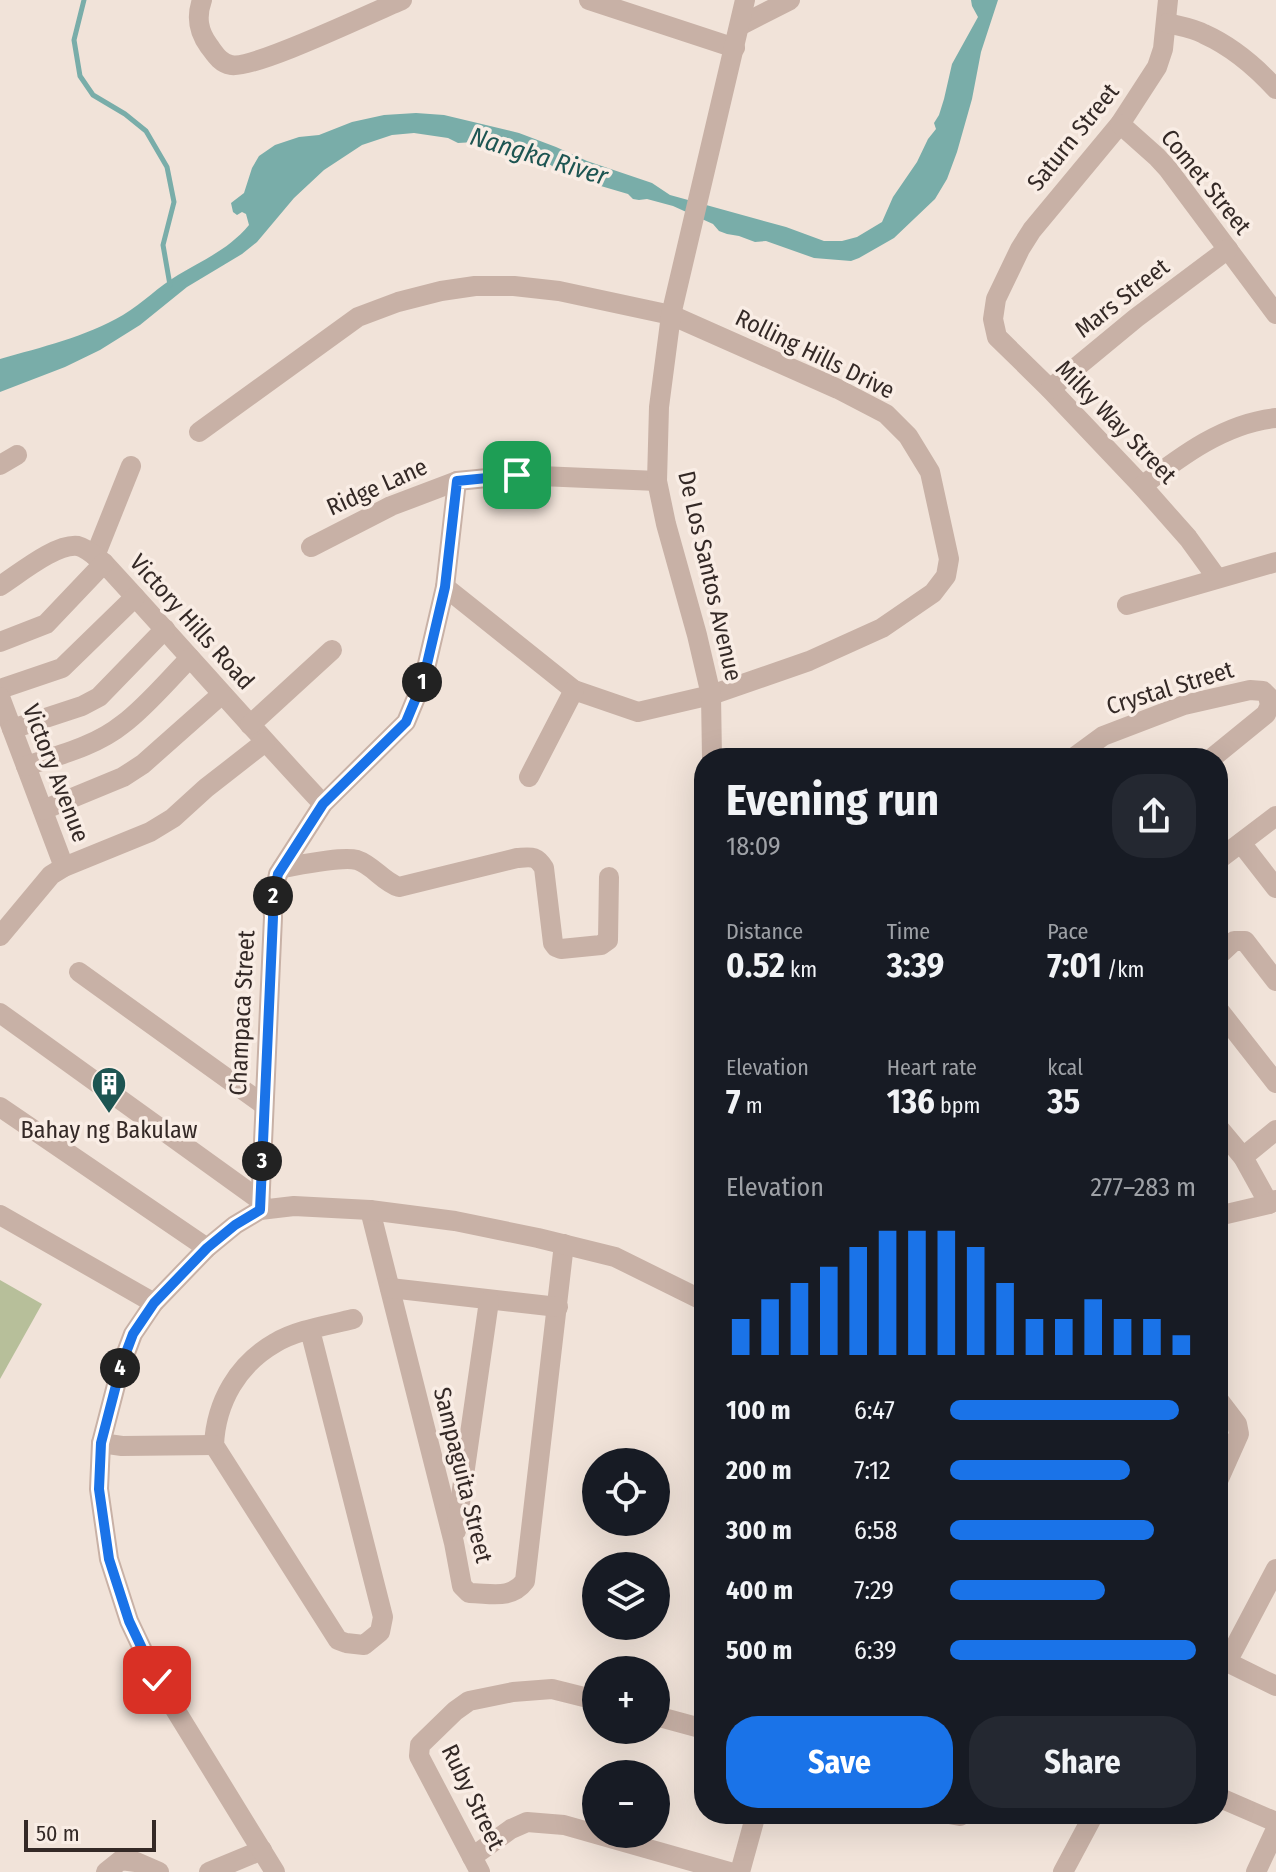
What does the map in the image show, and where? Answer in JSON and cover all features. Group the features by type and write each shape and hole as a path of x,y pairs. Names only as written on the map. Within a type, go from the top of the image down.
{"street":[{"path":"202,0 197,17 202,37 218,59 228,65 242,66 402,0"},
{"path":"589,0 735,48"},
{"name":"De Los Santos Avenue","path":"712,748 711,695 657,481 659,407 671,315 745,0"},
{"path":"741,25 790,0"},
{"name":"Saturn Street","path":"996,299 1032,230 1120,124 1157,67 1163,49 1168,0"},
{"path":"1167,23 1202,32 1230,48 1248,60 1276,89"},
{"name":"Comet Street","path":"1120,124 1168,169 1276,314"},
{"name":"Mars Street","path":"1050,389 1136,318 1228,249"},
{"name":"Rolling Hills Drive","path":"199,432 358,317 398,302 475,286 559,291 671,315 838,389 886,414 908,436 930,472 949,559 946,576 933,593 882,628 809,661 711,695 638,712 574,690 445,587"},
{"name":"Milky Way Street","path":"996,299 993,319 997,337 1142,486 1188,538 1217,578"},
{"path":"1142,486 1180,457 1215,437 1242,426 1276,418"},
{"path":"0,642 46,624 100,560 131,466"},
{"name":"Ridge Lane","path":"311,547 381,511 457,481 517,475 657,481"},
{"path":"445,587 457,481"},
{"name":"Victory Hills Road","path":"0,586 61,547 80,546 100,560 135,597 323,804"},
{"path":"1127,605 1276,562"},
{"name":"Champaca Street","path":"260,1206 272,903 278,874 323,804 406,722 423,681 445,587"},
{"path":"0,689 62,668 135,597"},
{"path":"5,713 82,706 99,697 165,629"},
{"path":"250,725 332,650"},
{"path":"26,766 109,734 125,723 190,658"},
{"path":"529,777 574,690"},
{"name":"Crystal Street","path":"1087,748 1103,736 1184,705 1250,690 1263,691 1270,705 1266,714 1224,748"},
{"path":"43,810 123,777 143,764 222,694"},
{"name":"Victory Avenue","path":"5,713 64,867 150,832 173,818 265,742"},
{"path":"1228,853 1276,816"},
{"path":"1241,843 1276,888"},
{"path":"282,868 357,860 389,884 399,887 517,858 533,857 544,868 553,943 561,949 601,945 608,940 609,877"},
{"path":"0,936 51,875 64,867"},
{"path":"1228,947 1234,941 1245,941 1276,981"},
{"path":"79,972 264,1105"},
{"path":"0,1013 260,1206 370,1210 455,1221 615,1257 694,1296"},
{"path":"1228,1022 1276,1083"},
{"path":"0,1107 207,1248"},
{"path":"1243,1157 1276,1130"},
{"path":"1228,1139 1272,1202 1228,1213"},
{"path":"260,1206 207,1248 154,1303 133,1334 121,1366 101,1443 99,1489 109,1559 129,1621 157,1680 275,1872"},
{"name":"Sampaguita Street","path":"370,1210 454,1543 462,1586 469,1593 512,1594 525,1581 564,1244"},
{"path":"0,1215 154,1303"},
{"path":"390,1288 558,1307"},
{"path":"454,1543 489,1301"},
{"path":"310,1330 383,1617 380,1632 364,1645 338,1640 214,1445 215,1425 223,1401 234,1380 253,1358 277,1341 310,1330 353,1319"},
{"path":"1228,1413 1239,1429 1228,1460"},
{"path":"101,1443 122,1446 214,1445"},
{"path":"1276,1569 1228,1660 1276,1686"},
{"name":"Ruby Street","path":"476,1864 419,1756 420,1745 469,1701 513,1692 552,1689 582,1696"},
{"path":"670,1720 694,1726"},
{"path":"1228,1801 1276,1822"},
{"path":"476,1864 511,1829 527,1822 564,1825 730,1872"},
{"path":"740,1872 753,1824"},
{"path":"1063,1872 1089,1824"},
{"path":"1256,1872 1276,1829"},
{"path":"209,1872 262,1850"},
{"path":"106,1872 121,1860 136,1862 159,1872"}],"green space":[{"path":"0,1280 42,1304 0,1379"}],"water":[{"name":"Nangka River","path":"971,0 998,0 947,179 935,199 894,238 859,258 851,261 814,258 766,241 755,242 727,234 713,224 673,206 647,199 633,199 628,194 594,184 556,169 544,160 521,153 414,133 392,135 362,145 324,170 294,198 257,242 187,287 140,325 65,367 0,392 0,359 63,341 109,323 171,279 225,247 241,233 249,225 246,214 242,212 237,215 231,203 244,193 259,156 275,145 299,137 319,135 352,122 384,115 444,115 519,133 652,183 670,195 786,227 824,241 857,237 882,222 893,197 936,129 934,123 944,99 952,64 978,17"}],"waterway":[{"path":"84,0 74,40 80,76 93,95 146,131 167,167 174,202 163,245 170,285"}],"place":[{"name":"Bahay ng Bakulaw","path":"109,1115"}],"route":[{"path":"157,1680 129,1621 109,1559 99,1489 101,1443 121,1366 133,1334 154,1303 207,1248 260,1210 272,903 278,874 323,804 406,722 423,681 445,587 457,481 517,475"}]}
